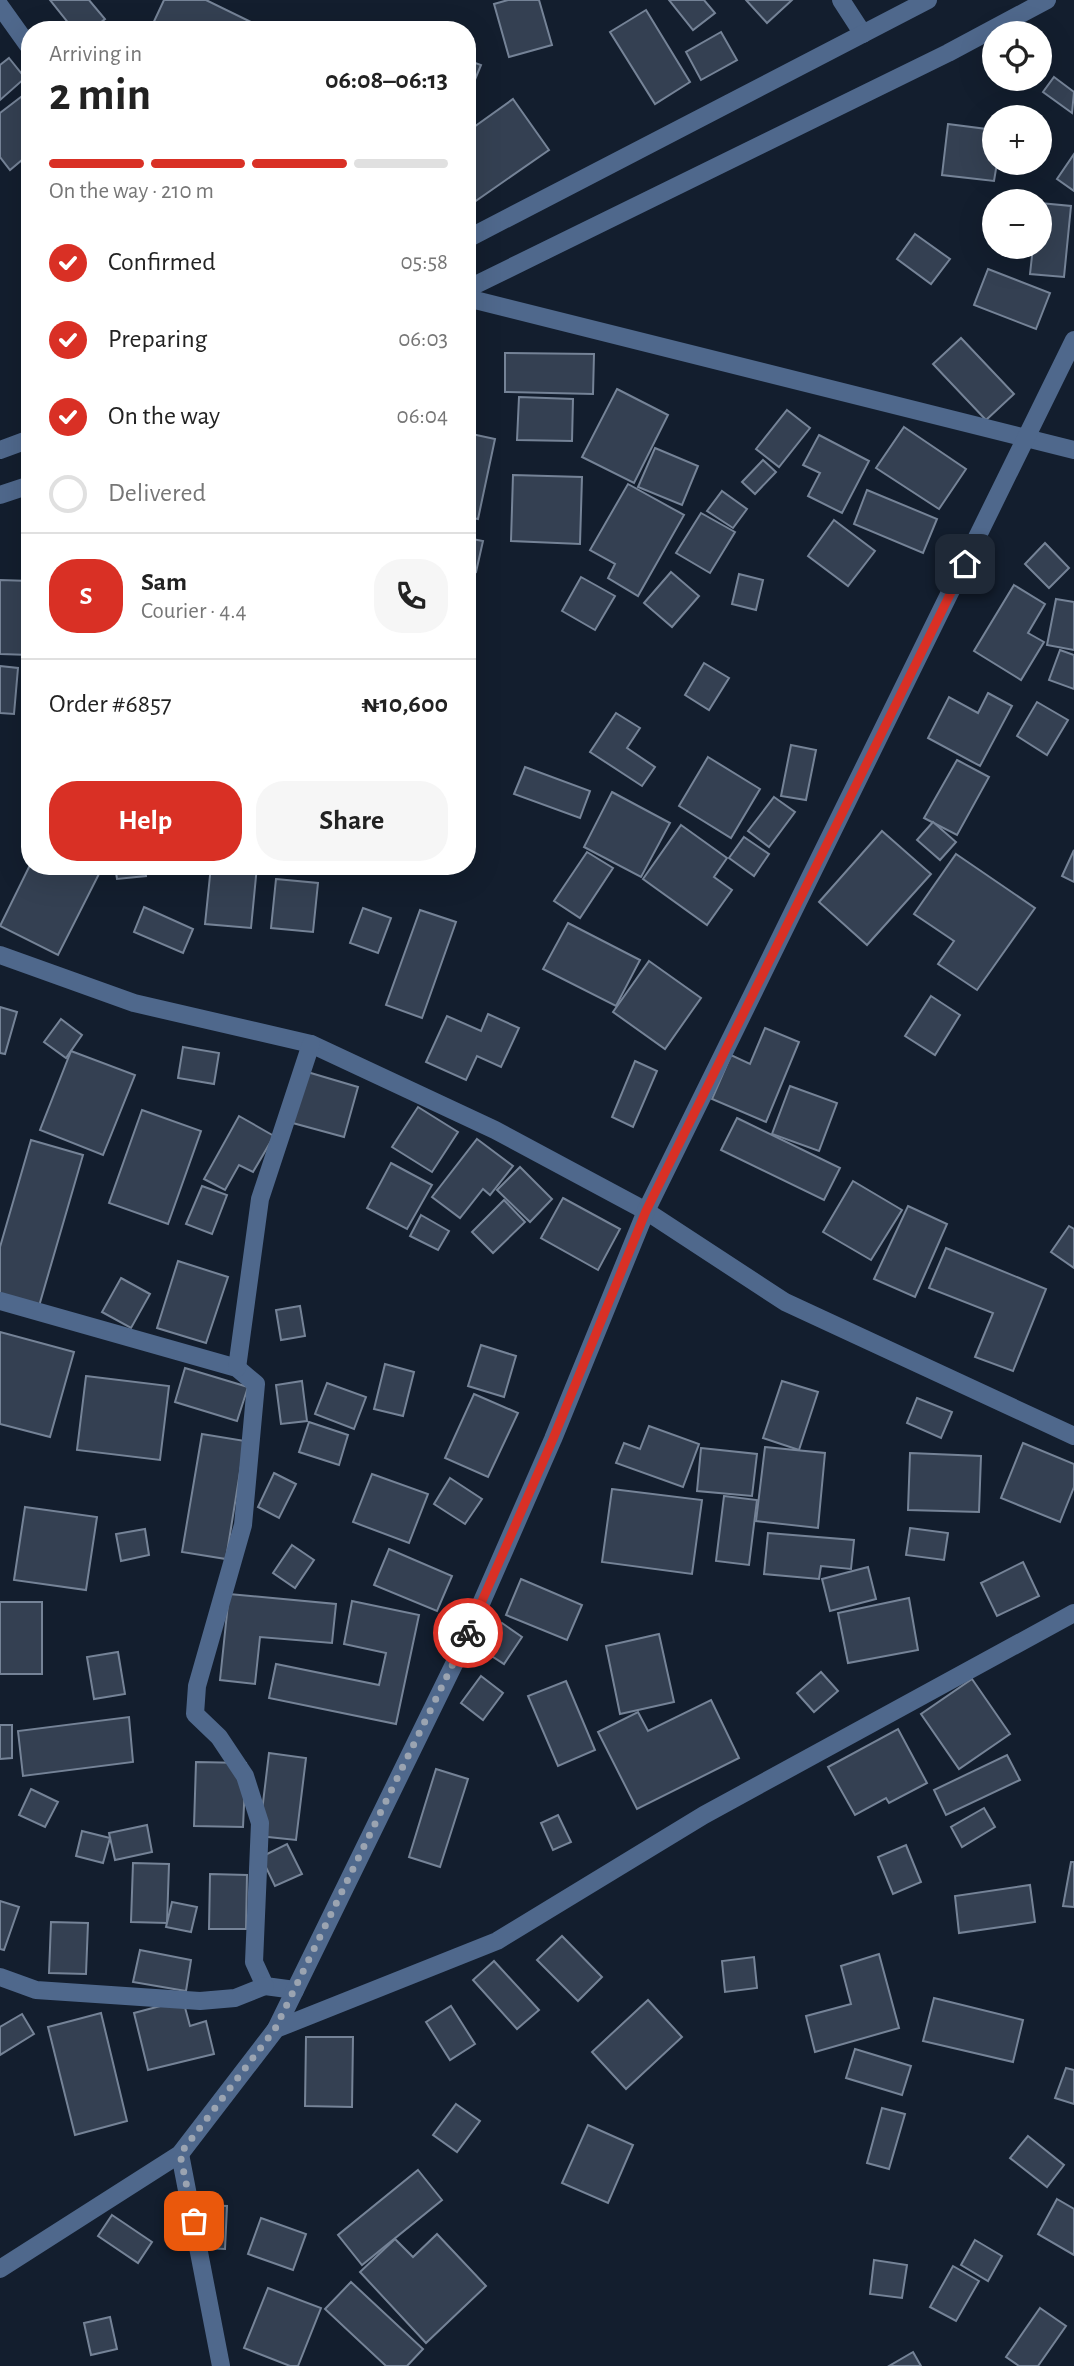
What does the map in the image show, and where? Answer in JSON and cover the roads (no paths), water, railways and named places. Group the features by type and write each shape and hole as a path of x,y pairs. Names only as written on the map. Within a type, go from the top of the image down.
{"street":[{"path":"841,0 863,34"},
{"path":"476,234 928,0"},
{"path":"476,285 948,52 1047,0"},
{"path":"0,6 21,35"},
{"path":"476,300 1074,450"},
{"path":"0,2269 180,2154 275,2029 459,1654 553,1439 646,1211 1074,340"},
{"path":"0,450 21,442"},
{"path":"0,495 21,488"},
{"path":"0,955 134,1003 311,1044 495,1130 646,1211 785,1302 1074,1436"},
{"path":"237,1368 260,1199 311,1044"},
{"path":"0,1301 237,1368 256,1384 243,1525 197,1686 195,1714 219,1737 245,1776 260,1823 254,1962 265,1986"},
{"path":"275,2029 497,1941 705,1815 1074,1613"},
{"path":"0,1977 36,1990 200,2001 235,1998 265,1986 295,1990"},
{"path":"180,2154 221,2366"}]}
